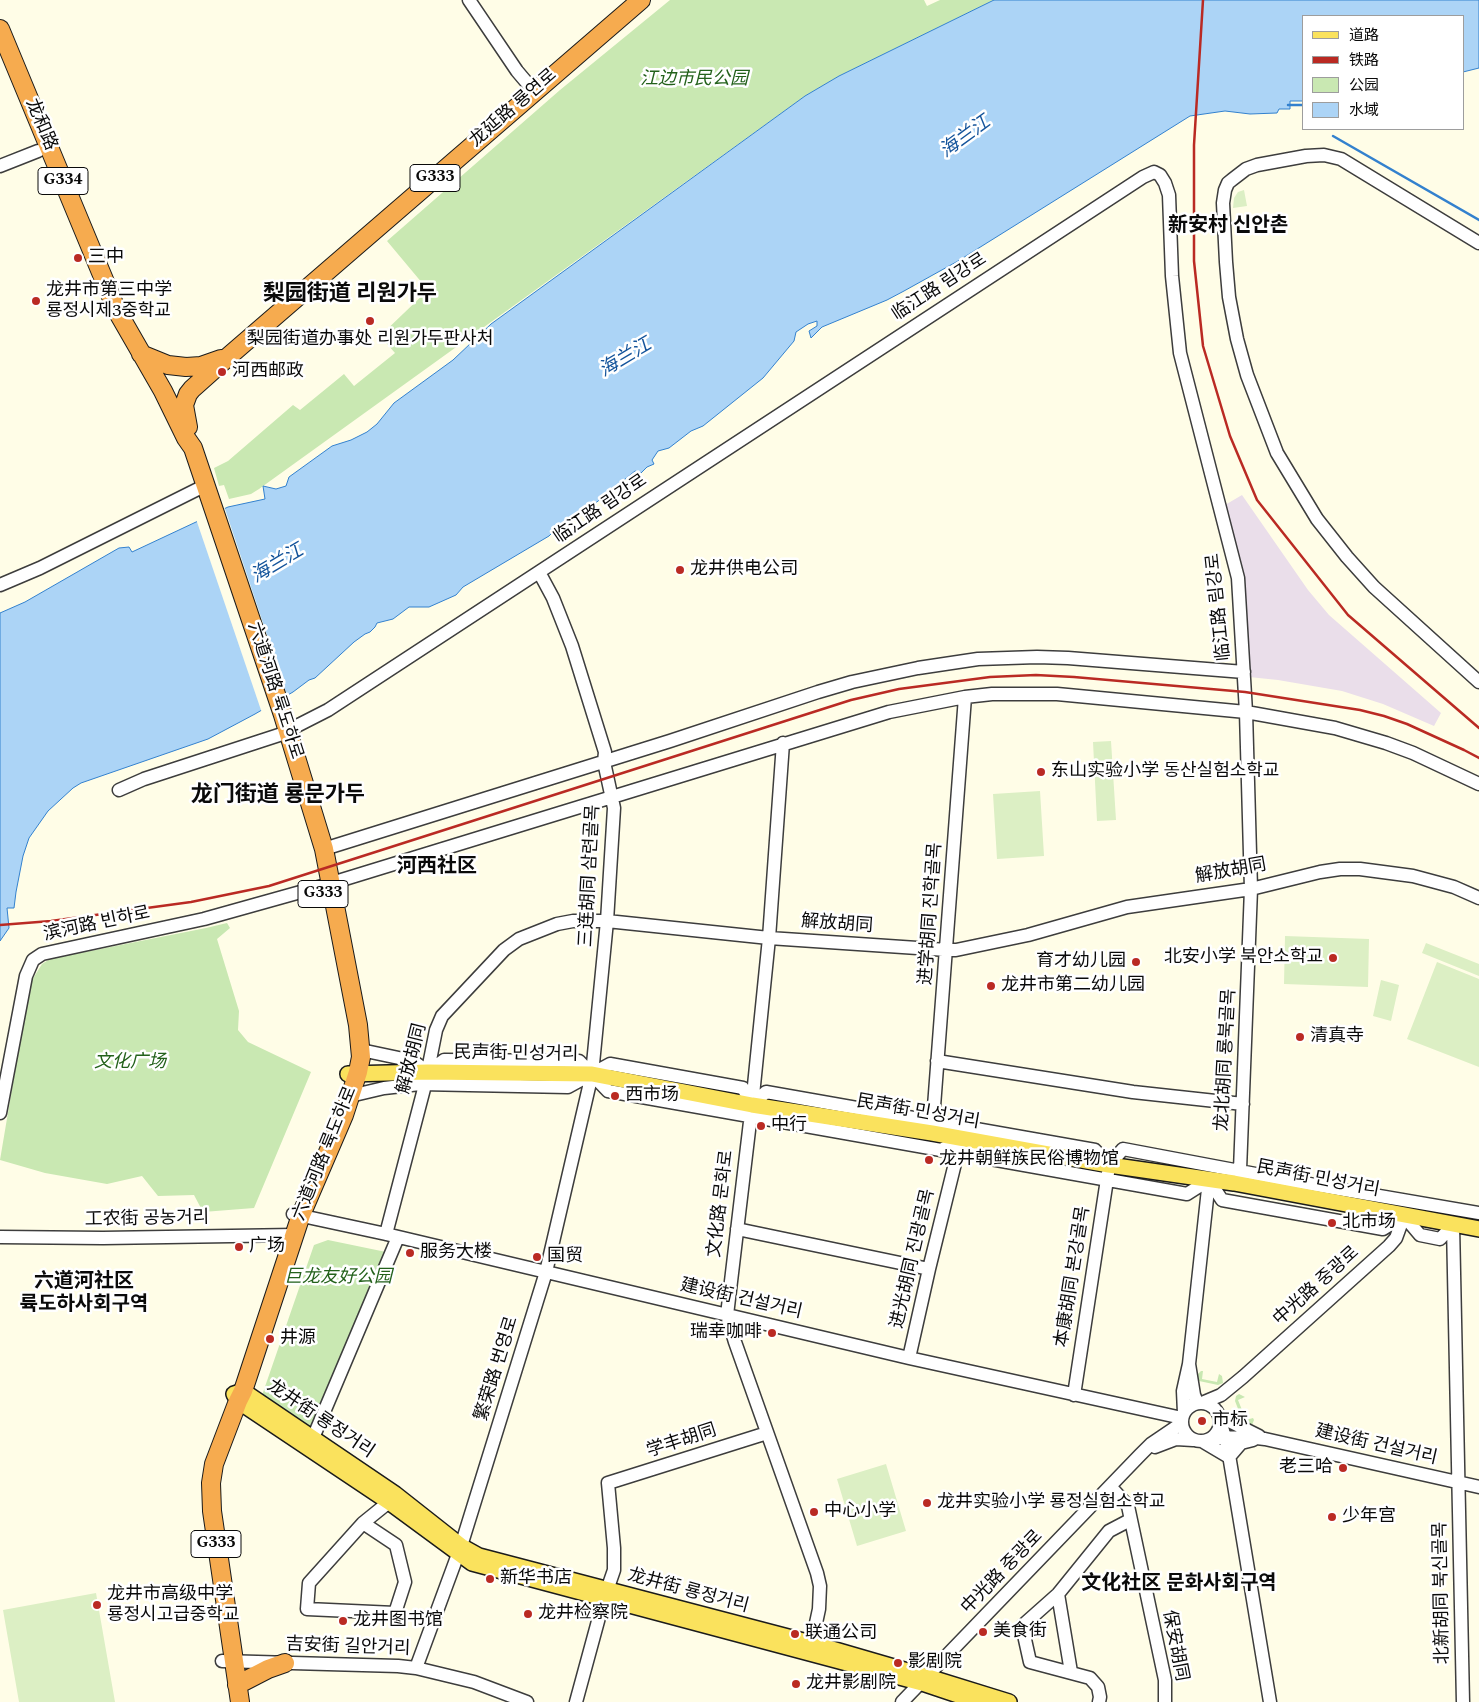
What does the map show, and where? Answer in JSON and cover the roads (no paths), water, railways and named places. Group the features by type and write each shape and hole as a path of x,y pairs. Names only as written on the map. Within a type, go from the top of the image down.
{"highway":[{"name":"龙延路 룡연로","path":"193,448 184,410 185,400 192,389 239,335 624,0"},
{"name":"龙延路 룡연로","path":"125,335 144,356 168,365 201,366 226,351 641,0"},
{"name":"龙和路","path":"0,29 117,311 125,335"},
{"name":"龙和路","path":"0,58 101,302 110,321 125,335"},
{"name":"龙延路 룡연로","path":"125,335 145,345 174,355 201,355 226,351"},
{"name":"六道河路 륙도하로","path":"125,335 174,428 204,493"},
{"name":"六道河路 륙도하로","path":"144,356 193,448 204,493 324,849 326,885 350,1029 353,1073 350,1096 344,1116 297,1215"},
{"path":"174,428 173,409 179,394 201,366"},
{"name":"六道河路 륙도하로","path":"239,1694 228,1662 204,1533 201,1493 202,1475 206,1459 238,1395 297,1215 361,1050 358,1024 326,885 281,724"},
{"name":"六道河路 륙도하로","path":"228,1662 229,1702"},
{"path":"239,1694 268,1669 285,1663"}],"main road":[{"name":"民声街 민성거리","path":"353,1073 426,1078 592,1074 752,1111 932,1127 961,1139 1108,1172 1208,1180 1237,1176 1297,1188 1404,1216 1479,1228"},
{"name":"龙井街 룡정거리","path":"238,1395 313,1438 460,1550 605,1594 810,1648 925,1680 986,1700 1008,1702"},
{"name":"龙井街 룡정거리","path":"238,1395 392,1498"}],"street":[{"path":"469,0 517,71 528,84"},
{"path":"0,166 38,151"},
{"path":"1479,243 1341,159 1324,155 1306,156 1257,165 1246,169 1233,179 1228,183 1225,190 1223,203 1226,262 1229,297 1237,339 1247,375 1278,453 1317,519 1347,557 1374,587 1479,682"},
{"name":"临江路 림강로","path":"119,790 144,778 348,698 1109,198 1142,177 1154,172 1160,175 1166,184 1169,196 1172,276 1180,353 1237,571 1246,712"},
{"path":"0,585 204,493"},
{"name":"三连胡同 삼련골목","path":"540,572 553,598 572,646 605,752 604,762 613,797 614,808 607,921 592,1074"},
{"path":"324,849 852,682 948,663 1010,658 1068,658 1244,672"},
{"name":"滨河路 빈하로","path":"0,1113 26,976 29,967 37,957 55,950 204,919 326,885 783,743 889,712 965,697 992,694 1057,694 1246,712 1335,728 1386,743 1413,753 1479,784"},
{"name":"进学胡同 진학골목","path":"932,1127 965,697"},
{"name":"龙北胡同 룡북골목","path":"1237,1176 1243,1104 1251,889 1246,712"},
{"name":"文化路 문화로","path":"783,743 769,938 752,1111 727,1315 767,1433 813,1558 820,1586 820,1609 810,1648"},
{"name":"解放胡同","path":"313,1438 392,1236 436,1030 442,1016 504,950 519,939 557,924 573,921 607,921 769,938 956,950 1028,935 1127,907 1251,889 1340,869 1397,873 1422,878 1454,887 1479,898"},
{"path":"350,1096 426,1078 413,1061 361,1050"},
{"path":"938,1061 1151,1095 1243,1104"},
{"name":"繁荣路 번영로","path":"416,1668 460,1550 546,1272 592,1074"},
{"path":"752,1111 941,1150 961,1139"},
{"path":"932,1127 1095,1150 1108,1172 1123,1149 1237,1176"},
{"name":"进光胡同 진광골목","path":"909,1358 961,1139"},
{"name":"本康胡同 본강골목","path":"1074,1395 1108,1172"},
{"path":"1208,1180 1222,1200 1231,1202 1383,1229 1404,1216"},
{"path":"1208,1180 1188,1364 1183,1391 1182,1418 1184,1431 1229,1457"},
{"path":"1297,1188 1479,1213"},
{"name":"建设街 건설거리","path":"297,1215 909,1358 1182,1418"},
{"name":"中光路 중광로","path":"1202,1403 1221,1394 1243,1377 1389,1246 1396,1238 1404,1216"},
{"name":"北新胡同 북신골목","path":"1453,1225 1463,1702"},
{"path":"737,1229 929,1269"},
{"name":"工农街 공농거리","path":"0,1237 103,1238 290,1235"},
{"path":"1188,1364 1197,1402 1210,1406 1218,1414 1265,1439"},
{"name":"中光路 중광로","path":"1218,1414 1243,1377"},
{"path":"1182,1418 1190,1406 1202,1403"},
{"path":"1218,1414 1226,1438 1270,1702"},
{"path":"1202,1440 1219,1428 1218,1414"},
{"name":"中光路 중광로","path":"902,1702 1151,1444 1182,1418"},
{"name":"学丰胡同","path":"605,1594 614,1570 608,1483 767,1433"},
{"name":"中光路 중광로","path":"1145,1451 1170,1441 1248,1437 1265,1439"},
{"path":"1229,1457 1240,1443 1265,1439"},
{"name":"建设街 건설거리","path":"1265,1439 1479,1487"},
{"name":"保安胡同","path":"1110,1486 1128,1506 1164,1680 1165,1702"},
{"path":"363,1523 396,1545 405,1582 395,1613 307,1609 309,1583 363,1523 392,1498"},
{"path":"1099,1702 1098,1687 1090,1678 1030,1662 1022,1626 1058,1594 1109,1531 1130,1520"},
{"path":"576,1702 605,1594"},
{"path":"1058,1594 1071,1672"},
{"name":"吉安街 길안거리","path":"228,1662 416,1668 474,1682 526,1702"}],"water":[{"name":"海兰江","path":"994,0 1479,0 1479,68 1464,72 1464,15 1302,15 1302,101 1290,101 1290,109 1279,109 1277,113 1250,114 1225,111 1190,116 958,261 904,291 822,327 811,338 809,331 817,326 817,321 808,324 796,332 794,341 763,378 703,426 691,431 669,448 658,451 652,460 654,464 647,467 641,473 635,471 587,510 559,526 549,536 463,587 456,595 429,607 409,607 393,619 377,623 370,632 354,642 315,678 255,714 208,739 81,783 73,788 48,811 29,838 23,856 14,908 7,908 9,928 0,941 0,613 25,602 119,548 129,547 132,552 228,507 265,499 263,486 276,489 286,486 289,477 332,446 367,432 377,424 394,403 453,360 491,324 805,96 839,76"}],"waterway":[{"path":"1288,105 1302,105"},
{"path":"1333,136 1479,220"}],"railway":[{"path":"1203,0 1194,145 1194,261 1203,346 1230,436 1257,500 1348,615 1479,728"},
{"path":"0,925 51,921 191,902 269,886 851,700 899,689 990,677 1036,675 1074,677 1245,692 1360,710 1407,724 1479,758"}],"place":[{"name":"三中","path":"78,258"},
{"name":"龙井市第三中学 룡정시제3중학교","path":"36,301"},
{"name":"梨园街道办事处 리원가두판사처","path":"370,321"},
{"name":"河西邮政","path":"222,372"},
{"name":"龙井供电公司","path":"680,570"},
{"name":"东山实验小学 동산실험소학교","path":"1041,772"},
{"name":"北安小学 북안소학교","path":"1333,958"},
{"name":"育才幼儿园","path":"1136,962"},
{"name":"龙井市第二幼儿园","path":"991,986"},
{"name":"清真寺","path":"1300,1037"},
{"name":"西市场","path":"615,1096"},
{"name":"中行","path":"761,1126"},
{"name":"龙井朝鲜族民俗博物馆","path":"929,1160"},
{"name":"北市场","path":"1332,1223"},
{"name":"广场","path":"239,1247"},
{"name":"服务大楼","path":"410,1253"},
{"name":"国贸","path":"537,1257"},
{"name":"瑞幸咖啡","path":"772,1333"},
{"name":"井源","path":"270,1339"},
{"name":"市标","path":"1202,1421"},
{"name":"老三哈","path":"1343,1468"},
{"name":"龙井实验小学 룡정실험소학교","path":"927,1503"},
{"name":"中心小学","path":"814,1512"},
{"name":"少年宫","path":"1332,1517"},
{"name":"新华书店","path":"490,1579"},
{"name":"龙井市高级中学 룡정시고급중학교","path":"97,1605"},
{"name":"龙井检察院","path":"528,1614"},
{"name":"龙井图书馆","path":"343,1621"},
{"name":"美食街","path":"983,1632"},
{"name":"联通公司","path":"795,1634"},
{"name":"影剧院","path":"898,1663"},
{"name":"龙井影剧院","path":"796,1684"}],"district":[{"name":"新安村 신안촌","path":"1228,227"},
{"name":"梨园街道 리원가두","path":"350,296"},
{"name":"龙门街道 룡문가두","path":"278,797"},
{"name":"河西社区","path":"437,868"},
{"name":"六道河社区 륙도하사회구역","path":"84,1294"},
{"name":"文化社区 문화사회구역","path":"1179,1585"}],"park label":[{"name":"江边市民公园","path":"694,80"},
{"name":"文化广场","path":"130,1063"},
{"name":"巨龙友好公园","path":"338,1278"}]}
